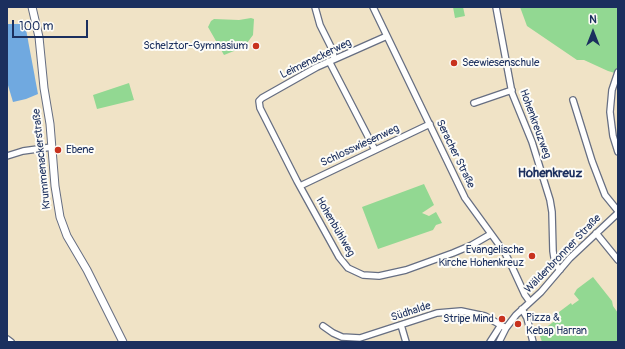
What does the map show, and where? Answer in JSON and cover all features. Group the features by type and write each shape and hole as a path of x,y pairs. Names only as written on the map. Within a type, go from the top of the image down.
{"main road":[{"name":"Krummenackerstraße","path":"32,7 39,37 44,88 50,124 56,198 63,228 69,241 87,270 123,342"}],"street":[{"path":"315,7 320,25 333,51 332,60 375,150"},
{"name":"Seracher Straße","path":"373,7 465,198 508,259 525,295 530,302"},
{"name":"Hohenkreuzweg","path":"496,7 512,90 532,142 550,197 553,251 555,264 560,270"},
{"name":"Leimenackerweg","path":"258,104 262,98 332,60 387,36"},
{"path":"618,72 612,90 610,112 613,136 618,152"},
{"path":"474,103 512,90"},
{"path":"573,100 592,161 605,195 618,212"},
{"name":"Hohenbühlweg","path":"258,104 300,186 339,257 348,268 364,275 383,276 406,270 462,249 491,234"},
{"name":"Schlosswiesenweg","path":"300,186 430,124"},
{"path":"7,156 23,151 52,147"},
{"name":"Wäldenbronner Straße","path":"504,327 618,212"},
{"path":"596,233 618,260"},
{"path":"522,309 527,318 533,342"},
{"name":"Südhalde","path":"323,326 336,334 353,339 368,337 441,312 461,311 492,319 504,327"},
{"path":"401,325 406,342"},
{"path":"490,342 504,327"},
{"path":"499,342 504,327"},
{"path":"7,339 11,342"}],"green space":[{"path":"453,7 463,7 465,16 455,18"},
{"path":"520,7 618,7 618,67 615,73 584,60 577,60 527,26"},
{"path":"214,19 239,20 254,19 253,35 244,47 224,55 208,27 211,21"},
{"path":"129,83 134,100 97,109 93,95"},
{"path":"424,184 434,205 422,213 429,216 436,212 442,223 436,225 433,230 378,249 362,207"},
{"path":"593,277 612,301 613,306 618,313 618,342 542,342 539,333 557,319 555,315 571,303 572,305 579,300 574,294 577,289"}],"water":[{"path":"7,24 25,24 38,94 13,102 7,82"}],"place":[{"name":"Schelztor-Gymnasium","path":"256,46"},
{"name":"Seewiesenschule","path":"454,63"},
{"name":"Ebene","path":"58,150"},
{"name":"Evangelische Kirche Hohenkreuz","path":"532,256"},
{"name":"Stripe Mind","path":"502,319"},
{"name":"Pizza & Kebap Harran","path":"518,324"}],"district":[{"name":"Hohenkreuz","path":"550,174"}]}
